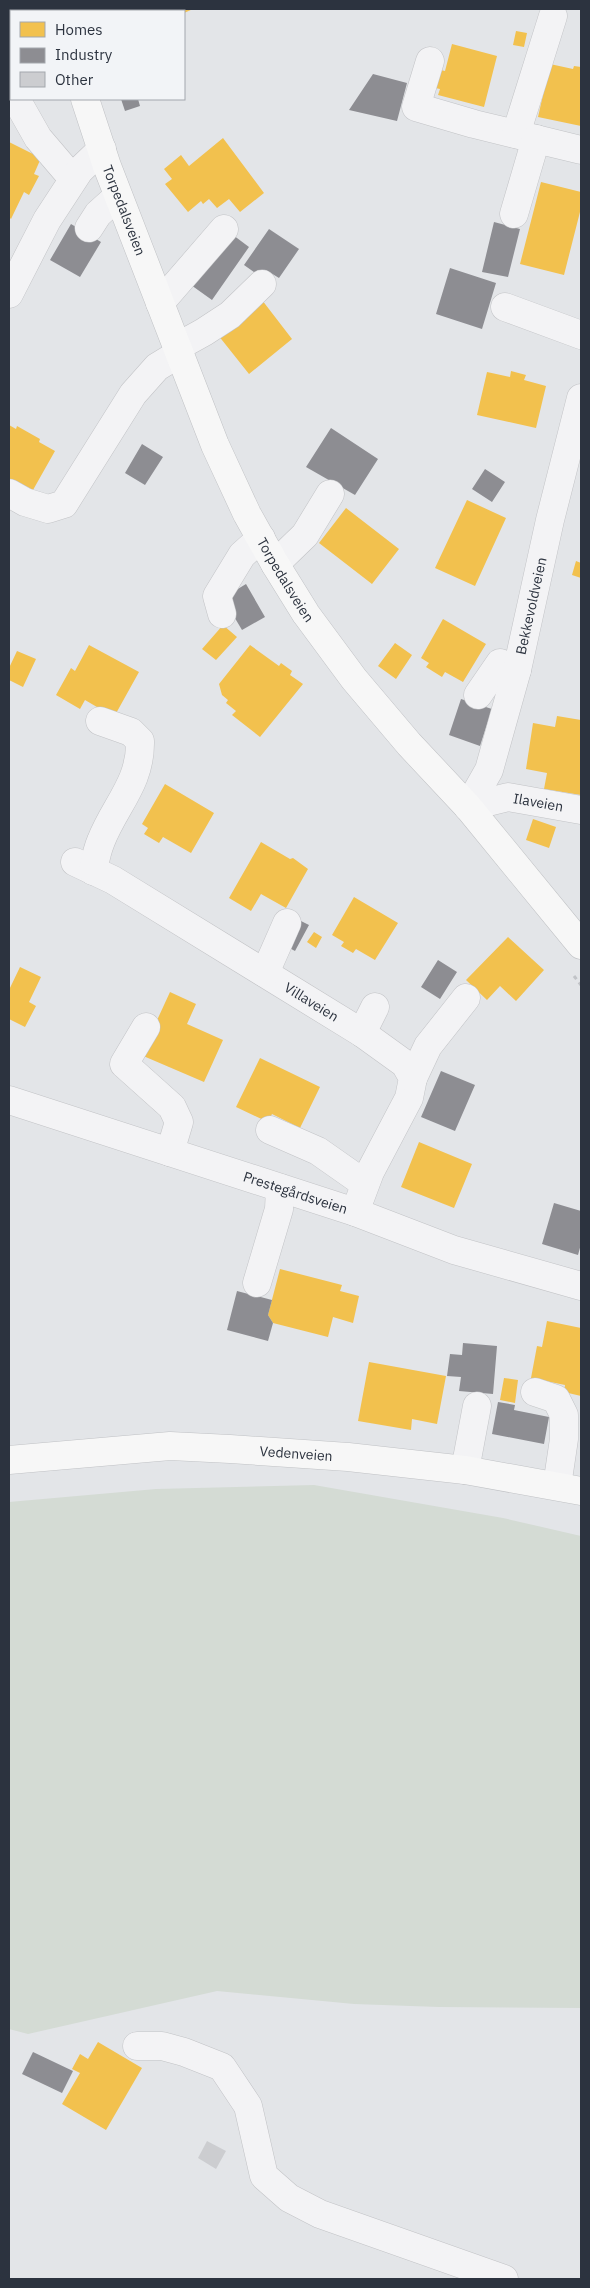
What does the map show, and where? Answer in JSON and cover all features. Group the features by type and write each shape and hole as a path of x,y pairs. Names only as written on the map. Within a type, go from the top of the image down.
{"main road":[{"name":"Torpedalsveien","path":"85,100 118,196 215,445 247,514 275,564 306,614 354,679 397,730 468,807 581,945"},
{"name":"Vedenveien","path":"9,1460 170,1446 348,1457 465,1470 569,1489"}],"street":[{"path":"514,214 526,136 553,16"},
{"path":"430,61 416,107 581,150"},
{"path":"17,100 38,138 73,179"},
{"name":"Torpedalsveien","path":"11,283 73,179 102,149"},
{"path":"89,228 98,214 118,196"},
{"path":"160,303 224,229"},
{"path":"9,493 26,502 48,509 64,504 133,394 157,368 179,350 230,315 262,284"},
{"path":"505,307 581,335"},
{"name":"Bekkevoldveien","path":"468,807 489,770 571,482 581,398"},
{"path":"275,564 305,535 330,494"},
{"path":"222,614 217,596 242,555 260,538"},
{"path":"478,695 500,663 517,670"},
{"name":"Villaveien","path":"100,721 131,732 140,741 140,758 135,776 101,840 84,866 114,880 362,1033 405,1064 413,1078"},
{"name":"Ilaveien","path":"468,807 508,797 581,810"},
{"path":"265,973 287,923"},
{"path":"355,1212 365,1184 409,1098 413,1078 428,1046 466,998"},
{"path":"362,1033 375,1007"},
{"path":"146,1027 124,1064 172,1107 179,1122 170,1152"},
{"name":"Prestegårdsveien","path":"9,1100 355,1212 454,1250 581,1286"},
{"path":"270,1130 318,1151 365,1184"},
{"path":"257,1283 280,1209 280,1188"},
{"path":"535,1392 556,1399 564,1415 564,1440 569,1489"},
{"path":"465,1470 477,1406"},
{"path":"137,2046 170,2048 222,2067 248,2106 264,2176 289,2198 320,2214 504,2279"}],"shaded area":[{"path":"314,1485 503,1518 581,1536 581,2008 439,2007 354,2004 217,1991 28,2034 9,2029 9,1502 156,1489"}],"building: Homes":[{"path":"193,9 185,13 185,10 120,10"},
{"path":"516,31 527,33 524,47 513,45"},
{"path":"452,44 497,56 484,107 438,95 440,89 431,87 436,69 445,71"},
{"path":"550,64 573,69 574,66 581,67 581,126 538,117"},
{"path":"223,138 264,193 240,212 229,199 217,208 209,199 203,204 201,201 188,212 165,184 172,179 164,169 181,155 189,166"},
{"path":"9,142 41,158 34,174 39,176 29,195 24,192 11,219 9,217"},
{"path":"541,182 581,192 581,208 564,275 520,264"},
{"path":"262,300 292,339 249,374 218,335"},
{"path":"511,371 526,375 524,380 546,386 536,428 477,415 487,372 510,377"},
{"path":"9,425 16,429 17,426 40,439 39,442 55,451 33,490 16,481 14,483 9,480"},
{"path":"467,500 506,518 475,586 435,568"},
{"path":"346,508 399,549 372,584 319,543"},
{"path":"576,561 581,563 581,578 572,575"},
{"path":"443,619 486,644 463,682 445,672 442,677 426,667 429,663 421,658"},
{"path":"223,625 237,637 216,660 202,649"},
{"path":"395,643 412,655 396,679 378,666"},
{"path":"89,645 139,672 114,717 85,700 80,709 56,695 71,668 75,671"},
{"path":"250,645 279,666 281,663 292,671 290,675 303,684 260,737 232,715 236,711 226,703 228,700 222,695 219,684"},
{"path":"17,651 36,659 23,687 9,680 9,668"},
{"path":"557,716 581,720 581,795 544,789 547,773 526,769 533,723 555,727"},
{"path":"165,784 214,813 191,853 163,837 159,843 144,834 148,828 142,824"},
{"path":"533,819 556,827 549,848 526,840"},
{"path":"261,842 290,859 293,858 308,869 286,908 261,894 251,911 229,898"},
{"path":"354,897 398,923 375,960 356,949 353,953 341,946 344,942 332,935"},
{"path":"314,932 322,937 316,948 307,942"},
{"path":"508,937 544,970 516,1001 500,986 487,1000 466,980"},
{"path":"20,967 41,977 29,1002 36,1006 25,1027 9,1019 9,990"},
{"path":"170,992 196,1004 187,1024 223,1040 204,1082 141,1055"},
{"path":"260,1058 320,1087 300,1128 272,1114 268,1122 236,1107"},
{"path":"419,1142 472,1164 454,1208 401,1187"},
{"path":"280,1269 342,1285 340,1291 359,1296 353,1323 333,1317 328,1337 273,1323 268,1315"},
{"path":"547,1321 581,1328 581,1396 564,1392 565,1385 531,1378 537,1346 542,1347"},
{"path":"369,1362 446,1376 437,1424 412,1419 411,1430 358,1421"},
{"path":"504,1378 518,1380 515,1403 500,1400"},
{"path":"98,2042 142,2068 106,2130 62,2104 80,2073 72,2069 80,2054 88,2059"}],"building: Industry":[{"path":"373,74 407,83 397,121 349,110"},
{"path":"121,100 138,100 140,106 125,111"},
{"path":"494,222 520,229 508,277 482,272"},
{"path":"71,224 101,242 80,277 50,260"},
{"path":"269,229 299,249 279,278 266,270 261,277 244,265"},
{"path":"229,232 249,247 212,300 191,285"},
{"path":"450,268 496,283 482,329 436,314"},
{"path":"331,428 378,459 355,495 306,467"},
{"path":"142,444 163,457 145,485 125,473"},
{"path":"485,469 505,482 492,502 472,489"},
{"path":"246,584 265,617 242,630 223,598"},
{"path":"461,699 492,709 480,746 449,735"},
{"path":"295,918 309,925 295,951 282,944"},
{"path":"438,960 457,972 440,999 421,987"},
{"path":"441,1071 475,1085 455,1131 421,1117"},
{"path":"554,1203 581,1211 581,1244 578,1255 542,1244"},
{"path":"237,1291 272,1300 268,1315 273,1323 268,1341 227,1330"},
{"path":"463,1343 497,1346 493,1394 459,1391 461,1377 447,1376 450,1354 462,1355"},
{"path":"498,1402 515,1405 514,1410 549,1417 544,1444 492,1434"},
{"path":"33,2052 73,2071 62,2093 22,2074"}],"building: Other":[{"path":"207,2141 226,2151 216,2169 198,2158"}]}
